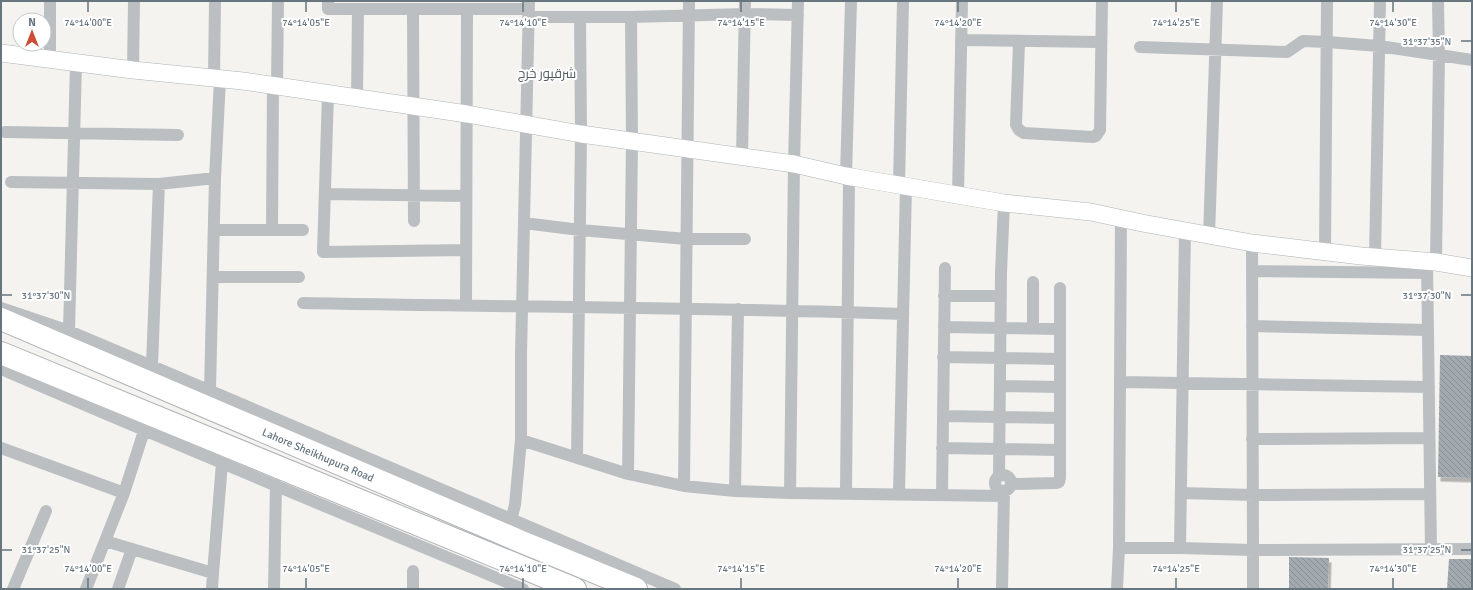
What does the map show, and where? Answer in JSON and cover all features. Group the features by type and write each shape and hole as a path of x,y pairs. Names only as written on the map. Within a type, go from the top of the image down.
{"highway":[{"name":"Lahore Sheikhupura Road","path":"1,318 514,539 636,589"},
{"path":"1,353 575,589"}],"street":[{"path":"50,1 50,59"},
{"path":"133,70 134,1"},
{"path":"210,390 217,79 215,1"},
{"path":"272,230 278,1"},
{"path":"328,1 328,9 358,9 384,5 413,10 438,6 467,10 529,9 580,17 745,14 798,15"},
{"path":"684,486 689,1"},
{"path":"742,157 745,1"},
{"path":"790,493 794,164 798,1"},
{"path":"846,494 848,176 851,1"},
{"path":"899,494 903,314 903,1"},
{"path":"958,195 962,1"},
{"path":"1019,42 1016,125 1019,130 1024,133 1093,138 1099,134 1100,130 1100,42 1102,1"},
{"path":"1209,236 1217,1"},
{"path":"1325,251 1327,1"},
{"path":"1375,257 1380,1"},
{"path":"1430,550 1428,330 1439,55 1438,1"},
{"path":"357,98 358,9"},
{"path":"511,520 515,506 521,440 522,307 529,9"},
{"path":"413,10 414,221"},
{"path":"466,306 467,10"},
{"path":"576,458 581,134 580,17"},
{"path":"628,474 632,141 631,17"},
{"path":"961,40 1100,42"},
{"path":"1140,47 1287,52 1303,41 1379,46 1472,60"},
{"path":"1,53 275,86 414,106 581,134 794,164 848,176 1004,203 1091,212 1209,236 1252,243 1375,257 1430,266"},
{"path":"69,331 76,63"},
{"path":"328,94 323,252 466,250"},
{"path":"5,132 178,135"},
{"path":"11,182 159,184 215,178"},
{"path":"152,366 159,184"},
{"path":"325,194 466,196"},
{"path":"1004,203 1001,296 1000,449 999,475 996,477 994,484 998,490 1007,490"},
{"path":"1117,589 1119,548 1121,219"},
{"path":"524,223 580,230 687,239 745,239"},
{"path":"214,230 303,230"},
{"path":"1180,548 1185,231"},
{"path":"1252,243 1253,589"},
{"path":"1252,271 1430,266 1472,268"},
{"path":"942,495 945,268"},
{"path":"213,277 299,277"},
{"path":"1033,282 1033,329"},
{"path":"521,440 628,474 684,486 735,491 942,495 1007,490 1056,483 1059,482 1060,450 1060,288"},
{"path":"944,296 1001,296"},
{"path":"303,303 630,309 793,310 903,314"},
{"path":"1,308 69,331 676,589"},
{"path":"735,491 738,309"},
{"path":"1252,326 1428,330"},
{"path":"944,327 1059,329"},
{"path":"943,357 1059,359"},
{"path":"1,369 144,431 523,589"},
{"path":"1120,382 1429,387"},
{"path":"1000,386 1059,387"},
{"path":"943,416 1059,418"},
{"path":"86,589 124,493 144,431"},
{"path":"1252,439 1429,438"},
{"path":"1,448 124,493"},
{"path":"942,448 1060,450"},
{"path":"212,589 222,463"},
{"path":"274,589 276,485"},
{"path":"1002,589 1007,490"},
{"path":"1181,493 1252,495 1430,494"},
{"path":"13,589 46,511"},
{"path":"105,541 213,573"},
{"path":"1119,548 1252,550 1472,550"},
{"path":"118,589 132,549"},
{"path":"413,571 413,589"}],"building":[{"path":"1440,355 1472,356 1472,478 1438,477"},
{"path":"1289,557 1329,558 1328,589 1289,589"},
{"path":"1449,559 1472,559 1472,589 1447,589"}],"district":[{"name":"شرقپور خرچ","path":"547,73"}]}
